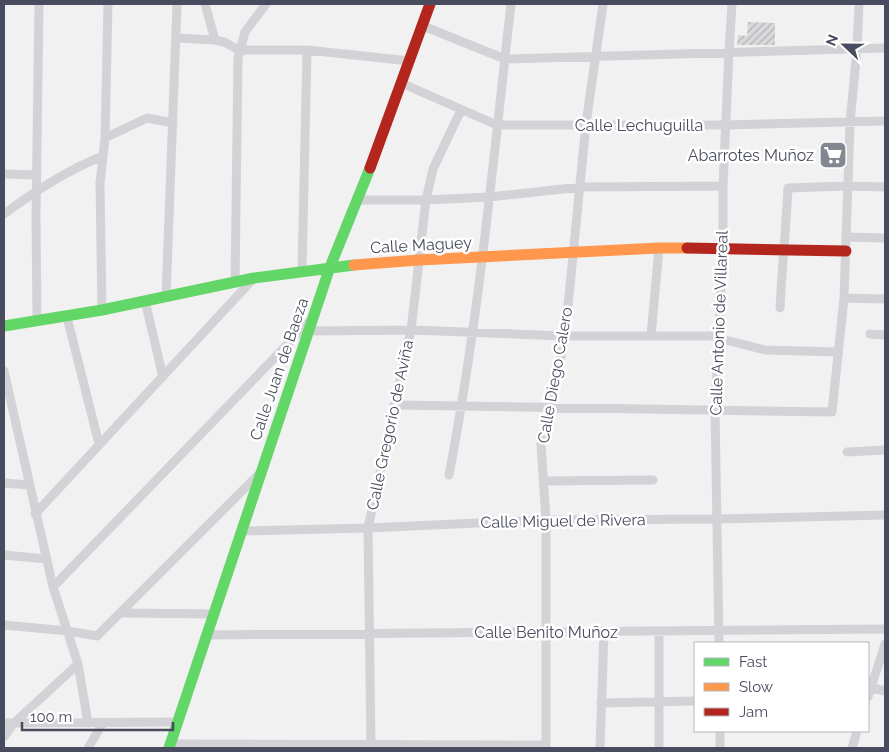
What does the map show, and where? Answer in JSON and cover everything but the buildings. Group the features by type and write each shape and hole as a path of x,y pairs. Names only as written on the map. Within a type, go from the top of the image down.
{"street":[{"path":"37,321 36,190 39,4"},
{"path":"102,310 100,183 105,138 108,4"},
{"path":"166,297 177,4"},
{"path":"205,4 214,40"},
{"path":"235,283 238,58 246,32 265,4"},
{"name":"Calle Juan de Baeza","path":"170,746 330,267 358,200 430,4"},
{"path":"449,475 474,333 511,4"},
{"name":"Calle Diego Calero","path":"546,747 546,520 541,444 551,408 565,336 586,124 603,4"},
{"name":"Calle Antonio de Villareal","path":"720,642 715,409 732,4"},
{"path":"394,405 832,412 844,298 850,123 859,4"},
{"path":"423,26 505,59 885,48"},
{"path":"177,38 214,40 224,42 239,50 307,50 410,62"},
{"path":"302,271 307,50"},
{"name":"Calle Lechuguilla","path":"401,83 497,125 850,123 885,121"},
{"name":"Calle Gregorio de Aviña","path":"371,747 368,528 411,330 426,200 433,170 461,110"},
{"path":"105,138 147,118 172,122"},
{"path":"4,214 36,190 86,162 103,156"},
{"path":"4,174 37,175"},
{"path":"358,200 426,200 489,197 581,187 723,186"},
{"path":"780,308 788,188 885,187"},
{"path":"846,237 885,238"},
{"path":"651,336 659,248"},
{"name":"Calle Maguey","path":"4,326 67,317 254,278 330,267 419,260 659,248 846,251"},
{"path":"35,514 254,278"},
{"path":"844,298 885,299"},
{"path":"145,301 163,377"},
{"path":"67,317 99,444"},
{"path":"53,587 314,317"},
{"path":"310,331 411,330 565,336 717,337 765,350 838,352"},
{"path":"870,334 885,335"},
{"path":"4,371 53,587 78,664 88,723"},
{"path":"847,452 885,450"},
{"path":"4,625 68,631 97,636 262,471"},
{"path":"544,481 653,480"},
{"path":"4,483 29,485"},
{"name":"Calle Miguel de Rivera","path":"242,531 368,528 546,520 717,520 885,515"},
{"path":"4,555 47,559"},
{"path":"122,613 215,614"},
{"name":"Calle Benito Muñoz","path":"206,635 885,629"},
{"path":"600,748 604,631"},
{"path":"658,631 659,748"},
{"path":"885,644 869,687 885,691"},
{"path":"4,737 14,723 78,664"},
{"path":"601,703 694,701"},
{"path":"4,723 178,722"},
{"path":"88,748 103,723"},
{"path":"720,732 720,748"},
{"path":"852,748 858,732"},
{"path":"170,746 546,747"}],"traffic: fast":[{"path":"169,748 330,267 370,168"},
{"path":"4,326 102,310 254,278 354,265"}],"traffic: slow":[{"path":"354,265 419,260 687,248"}],"traffic: jam":[{"path":"370,168 430,4"},
{"path":"687,248 846,251"}],"place":[{"name":"Abarrotes Muñoz","path":"833,155"}]}
